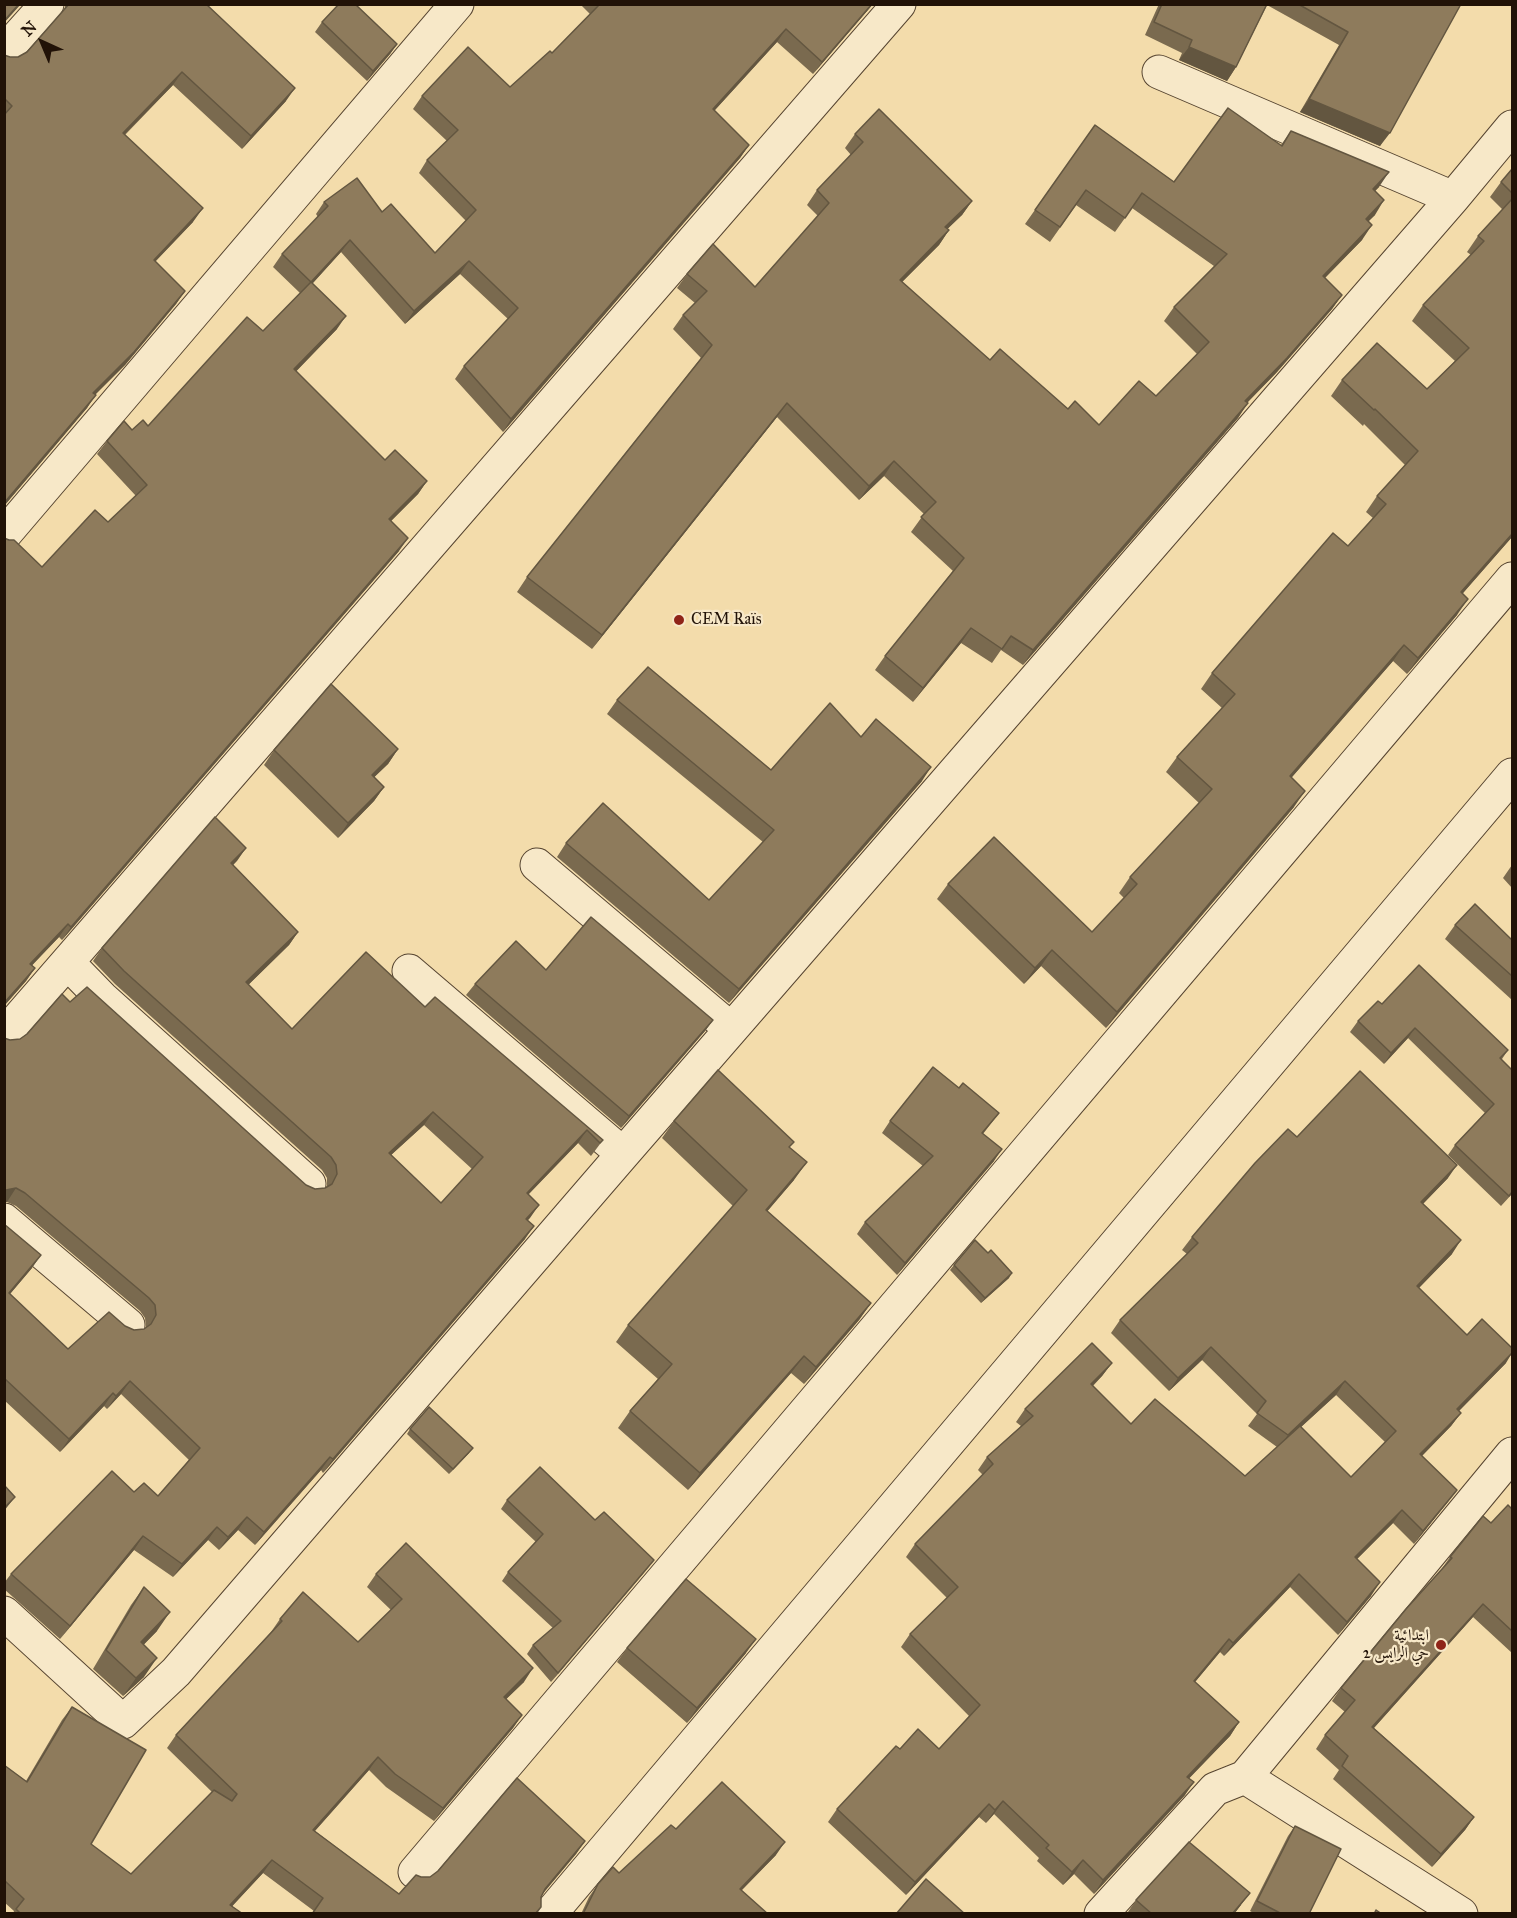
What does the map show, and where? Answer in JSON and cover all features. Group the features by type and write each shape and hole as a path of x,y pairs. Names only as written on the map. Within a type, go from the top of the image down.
{"street":[{"path":"4,52 47,4"},
{"path":"4,535 457,4"},
{"path":"4,1035 898,4"},
{"path":"1159,72 1453,198"},
{"path":"4,1613 123,1722 176,1672 1512,128"},
{"path":"415,1872 1512,579"},
{"path":"550,1914 1512,776"},
{"path":"537,866 731,1029"},
{"path":"68,963 102,998 309,1184"},
{"path":"409,971 623,1154"},
{"path":"4,1220 128,1325"},
{"path":"1101,1914 1215,1789 1245,1777 1512,1454"},
{"path":"1245,1777 1455,1912"}],"building":[{"path":"4,4 19,4 4,21"},
{"path":"69,4 206,4 295,88 251,136 182,72 123,133 203,208 154,260 185,291 134,352 93,393 96,395 4,503 4,115 12,106 4,98 4,55 18,57 27,52"},
{"path":"339,4 355,4 397,44 373,71 322,22"},
{"path":"600,4 872,4 822,62 786,29 713,109 749,145 511,419 464,366 518,308 469,261 414,311 350,240 311,282 282,254 328,206 324,202 357,178 382,212 391,204 435,253 476,210 427,160 458,130 422,96 468,47 510,87 550,51 552,53"},
{"path":"1162,4 1267,4 1236,67 1189,47 1192,40 1154,22"},
{"path":"1298,4 1461,4 1390,133 1309,99 1348,32"},
{"path":"1228,108 1282,146 1291,131 1389,172 1373,189 1384,200 1366,219 1372,225 1323,276 1342,295 1287,358 1245,401 1248,403 1033,650 1011,636 1002,649 971,628 923,688 885,656 964,558 921,517 936,502 894,461 869,486 787,403 602,635 527,577 712,345 683,315 707,291 687,274 713,244 755,287 829,203 817,190 863,142 855,134 879,109 972,201 945,227 949,230 900,280 990,360 1000,349 1068,409 1075,401 1099,425 1139,381 1156,396 1209,342 1174,307 1227,254 1142,193 1125,218 1086,190 1060,227 1035,210 1095,125 1174,182"},
{"path":"1512,169 1512,193 1501,182"},
{"path":"1512,199 1512,534 1461,592 1468,599 1418,658 1404,645 1290,776 1305,791 1117,1012 1052,950 1035,968 948,884 994,837 1092,932 1137,884 1130,877 1212,789 1177,757 1235,694 1212,673 1333,533 1348,546 1386,504 1377,496 1418,451 1342,380 1377,343 1427,389 1469,348 1423,305 1484,241 1478,236"},
{"path":"311,282 346,316 294,369 385,460 395,450 427,481 389,519 408,538 71,927 68,924 30,964 35,968 4,1003 4,538 14,540 42,567 95,510 108,522 147,485 107,441 124,421 132,430 143,420 148,426 247,317 263,331"},
{"path":"648,667 771,770 830,703 861,737 876,719 931,767 739,989 566,843 603,803 709,900 774,830 617,700"},
{"path":"331,684 398,749 372,775 384,787 348,823 274,750"},
{"path":"215,817 246,848 231,863 298,932 246,982 292,1029 366,952 425,1007 435,997 603,1140 600,1143 587,1130 527,1193 539,1205 526,1219 534,1226 333,1459 330,1457 264,1532 247,1517 228,1537 217,1527 182,1564 143,1536 70,1626 11,1574 112,1471 134,1492 144,1483 158,1496 200,1448 130,1381 116,1396 113,1393 69,1439 4,1378 4,1224 41,1255 9,1293 68,1349 109,1312 125,1326 134,1330 144,1329 151,1324 156,1315 155,1305 149,1298 25,1193 16,1188 4,1191 4,1038 20,1039 62,994 70,1002 87,987 306,1185 315,1189 325,1188 332,1184 337,1174 336,1165 331,1157 124,971 102,948","holes":["433,1112 483,1157 441,1203 389,1153"]},
{"path":"1475,904 1512,940 1512,976 1455,925"},
{"path":"591,917 713,1020 629,1116 475,984 516,941 546,970"},
{"path":"1419,965 1508,1050 1500,1058 1512,1070 1512,1192 1509,1196 1455,1145 1494,1104 1415,1028 1391,1053 1358,1021 1378,1001 1382,1004"},
{"path":"933,1067 959,1088 963,1083 999,1113 982,1133 1002,1149 905,1263 865,1222 933,1156 890,1121"},
{"path":"718,1070 794,1142 789,1147 807,1162 766,1210 871,1303 816,1367 804,1356 700,1473 630,1411 672,1364 628,1325 747,1190 674,1121"},
{"path":"1360,1071 1457,1165 1421,1202 1461,1240 1417,1286 1467,1335 1482,1319 1512,1348 1512,1353 1457,1409 1461,1413 1420,1454 1457,1490 1423,1531 1402,1510 1355,1557 1380,1582 1347,1622 1299,1574 1233,1643 1229,1639 1194,1681 1239,1722 1187,1777 1194,1782 1103,1880 1083,1860 1072,1872 1046,1848 1049,1845 1003,1801 995,1810 989,1804 915,1882 837,1809 896,1746 900,1749 918,1729 939,1749 980,1705 910,1634 958,1587 915,1544 993,1464 987,1457 1033,1416 1025,1409 1092,1343 1112,1363 1091,1384 1131,1424 1155,1399 1245,1476 1300,1426 1351,1477 1396,1431 1345,1381 1288,1435 1257,1413 1266,1401 1211,1347 1178,1378 1120,1320 1198,1243 1192,1237 1255,1163 1288,1129 1297,1137"},
{"path":"975,1240 988,1253 991,1250 1012,1273 985,1298 954,1265"},
{"path":"429,1407 473,1448 453,1469 410,1429"},
{"path":"540,1467 595,1520 604,1512 654,1560 558,1673 533,1645 561,1621 508,1572 543,1534 507,1500"},
{"path":"4,1485 15,1497 4,1508"},
{"path":"1508,1505 1512,1509 1512,1631 1483,1604 1372,1727 1474,1817 1441,1854 1342,1766 1348,1756 1325,1735 1355,1700 1341,1688 1406,1609 1452,1558 1450,1557 1483,1516 1491,1523"},
{"path":"406,1543 533,1668 504,1697 522,1715 443,1808 395,1774 378,1757 313,1830 399,1894 416,1875 430,1877 438,1871 517,1778 585,1841 545,1889 541,1897 541,1907 535,1914 312,1914 323,1898 272,1860 230,1905 243,1914 21,1914 16,1909 24,1899 4,1880 4,1765 27,1782 72,1707 146,1750 91,1844 131,1874 214,1790 232,1801 237,1794 176,1735 282,1621 280,1619 303,1592 358,1642 402,1599 376,1574"},
{"path":"686,1579 756,1639 697,1708 627,1648"},
{"path":"144,1587 170,1612 141,1642 157,1658 136,1678 106,1650"},
{"path":"722,1782 785,1842 740,1889 768,1914 583,1914 598,1884 613,1867 619,1873 671,1825 676,1829"},
{"path":"1295,1826 1341,1849 1309,1914 1282,1914 1257,1901"},
{"path":"1189,1842 1250,1893 1232,1914 1152,1914 1136,1900"},
{"path":"926,1879 965,1914 896,1914"}],"place":[{"name":"CEM Raïs","path":"679,620"},
{"name":"ابتدائية حي الرايس 2","path":"1441,1645"}]}
